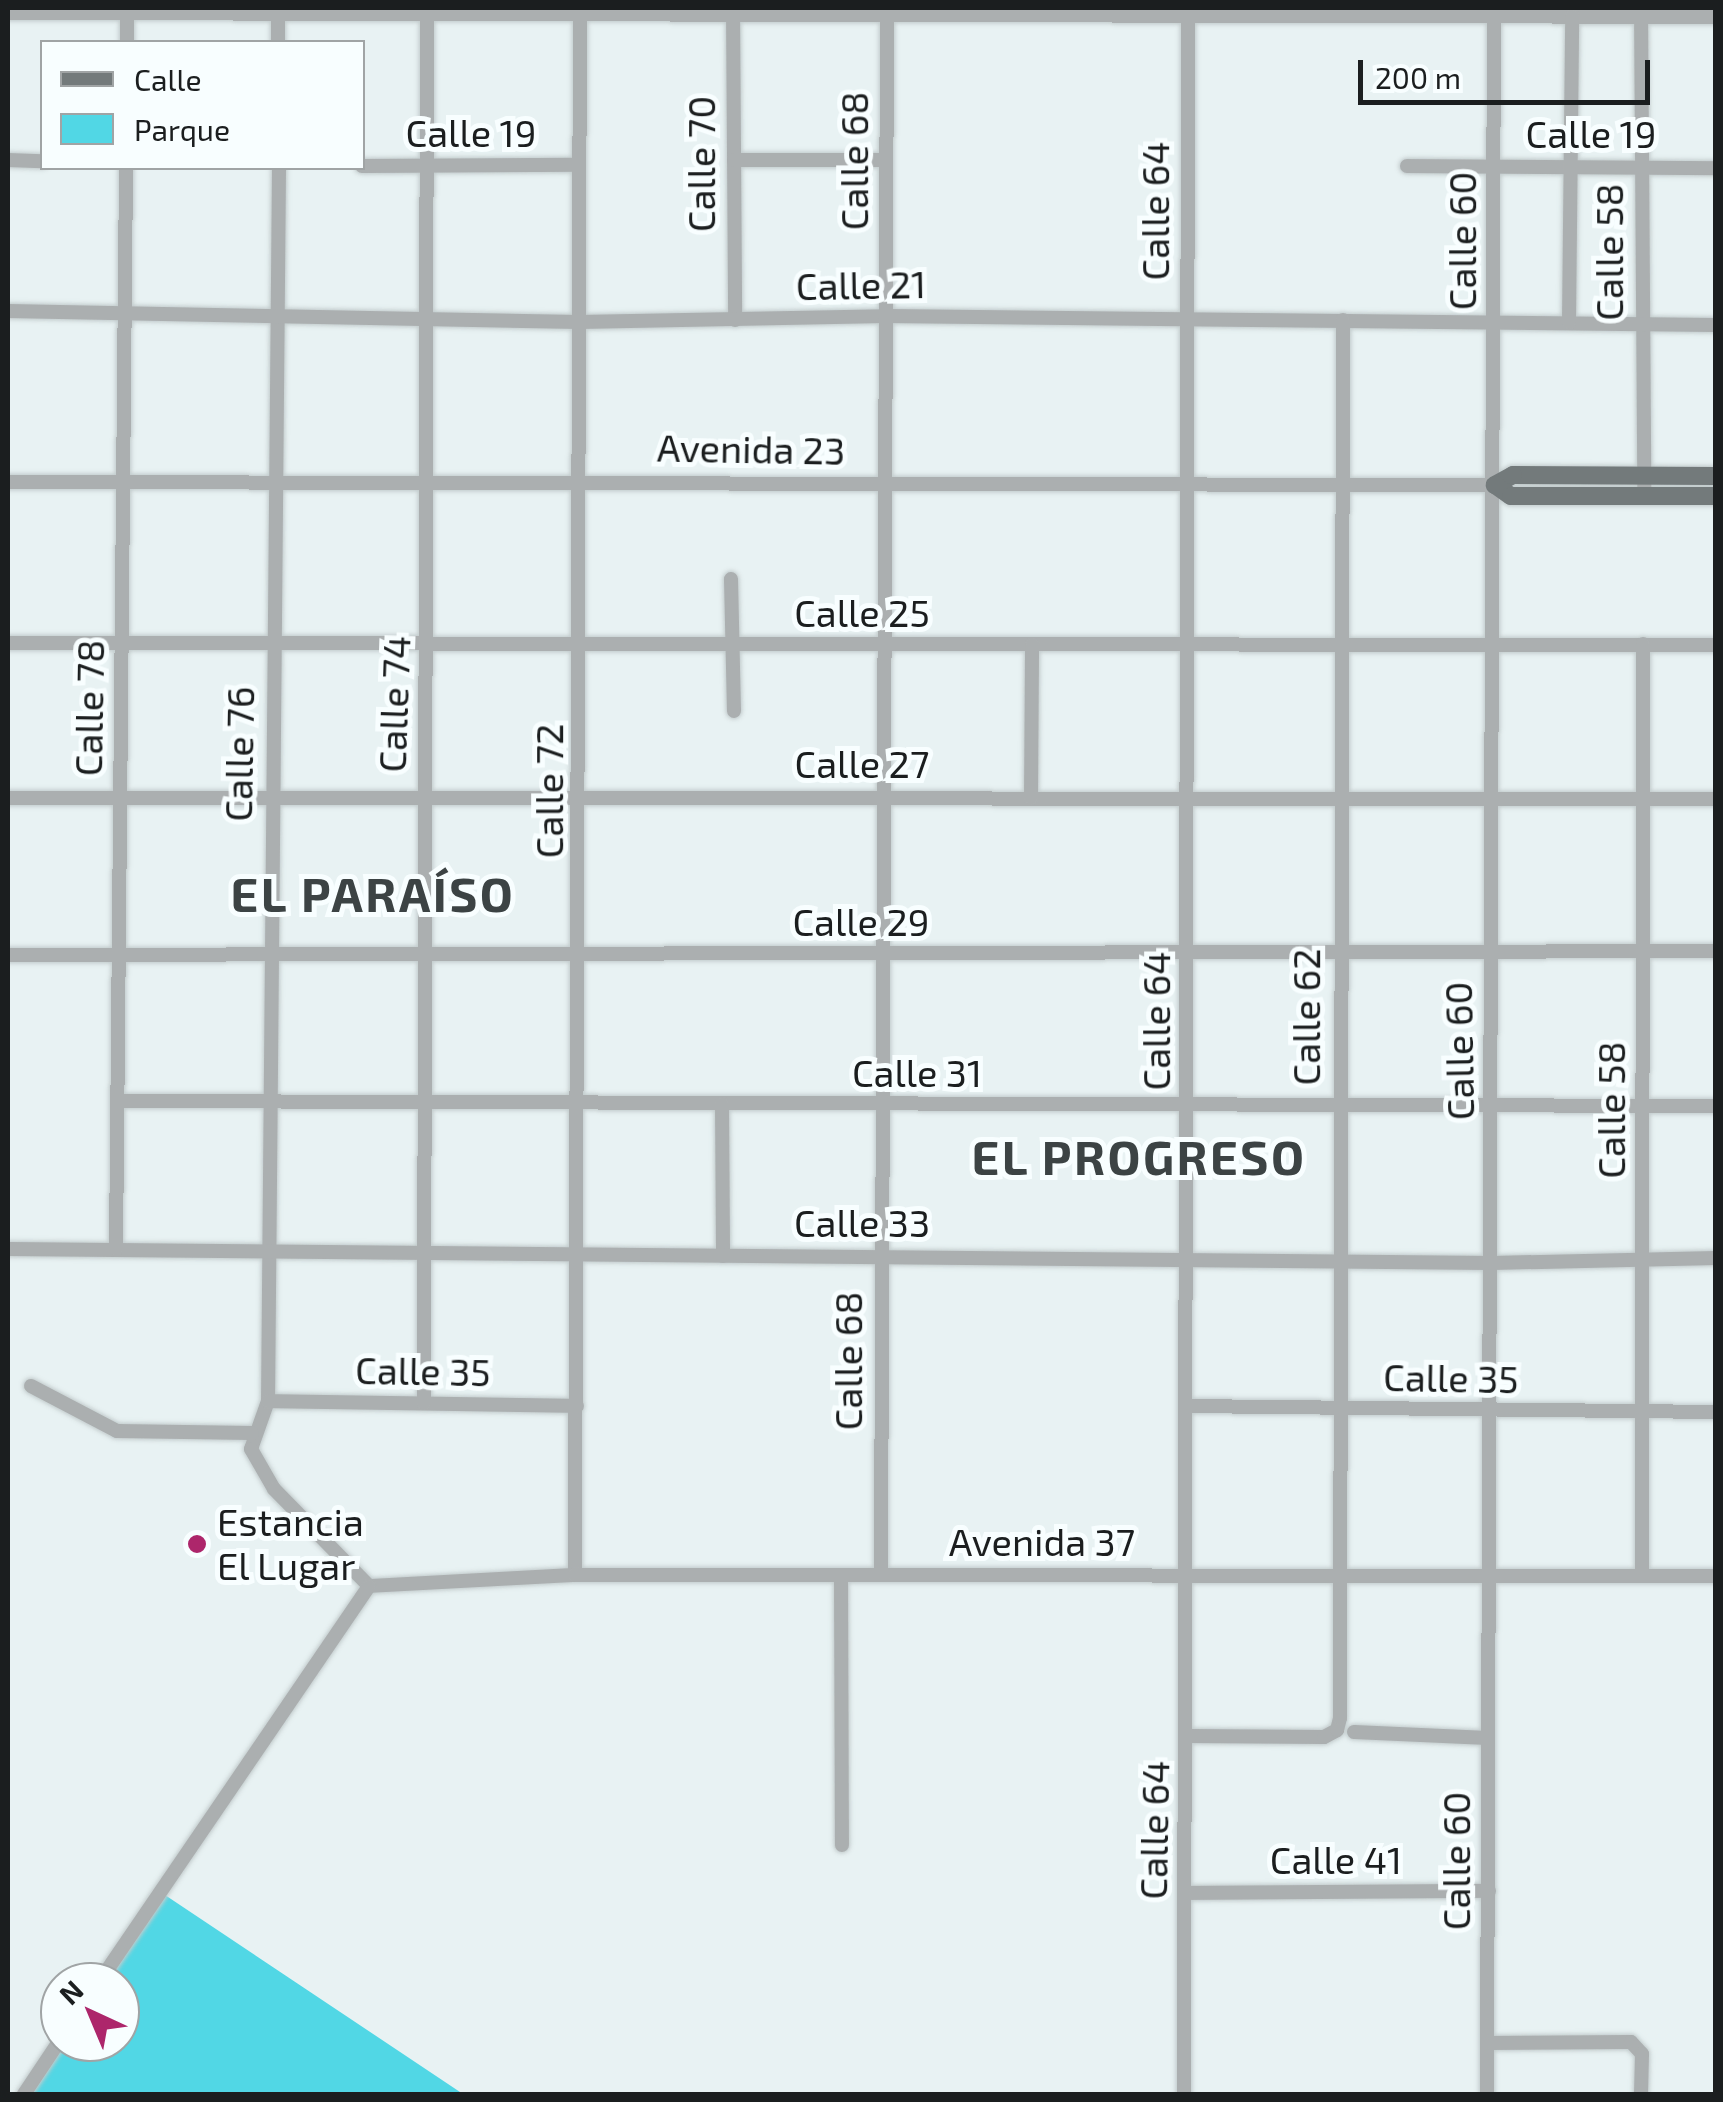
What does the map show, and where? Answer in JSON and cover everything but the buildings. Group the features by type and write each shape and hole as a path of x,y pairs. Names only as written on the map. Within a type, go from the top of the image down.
{"main road":[{"name":"Avenida 23","path":"1494,485 1513,476 1716,476"},
{"name":"Avenida 23","path":"1494,485 1511,496 1716,496"}],"street":[{"path":"8,13 733,9 887,13 1494,12 1572,16 1641,12 1716,16"},
{"name":"Calle 70","path":"733,9 735,320"},
{"path":"127,10 127,40"},
{"name":"Calle 72","path":"575,1575 583,644 578,480 580,11"},
{"name":"Calle 64","path":"1184,2094 1188,1736 1188,11"},
{"path":"278,12 278,40"},
{"name":"Calle 74","path":"424,1403 424,795 430,644 427,12"},
{"name":"Calle 60","path":"1487,2094 1494,12"},
{"name":"Calle 58","path":"1641,12 1644,496"},
{"name":"Calle 68","path":"881,1574 880,797 885,646 887,13"},
{"path":"1568,322 1572,16"},
{"path":"8,160 40,161"},
{"path":"734,160 886,160"},
{"name":"Calle 19","path":"365,166 579,165"},
{"name":"Calle 19","path":"1407,166 1716,168"},
{"name":"Calle 78","path":"116,1249 126,170"},
{"name":"Calle 76","path":"268,1402 269,954 279,170"},
{"name":"Calle 21","path":"8,311 579,322 885,316 1494,319 1716,325"},
{"name":"Calle 62","path":"1188,1736 1324,1737 1337,1730 1343,320"},
{"name":"Avenida 23","path":"8,482 578,480 1494,485"},
{"path":"731,579 734,711"},
{"name":"Calle 25","path":"8,643 1716,646"},
{"name":"Calle 58","path":"1642,1576 1643,644"},
{"path":"1031,798 1032,645"},
{"name":"Calle 27","path":"8,798 271,794 1716,800"},
{"name":"Calle 29","path":"8,955 1716,951"},
{"name":"Calle 31","path":"119,1102 424,1100 1339,1109 1716,1106"},
{"path":"722,1104 723,1256"},
{"name":"Calle 33","path":"8,1249 268,1248 578,1256 880,1254 1492,1263 1644,1256 1716,1258"},
{"path":"31,1386 118,1430 252,1434"},
{"path":"113,1962 369,1586 255,1464 252,1434 268,1402"},
{"name":"Calle 35","path":"268,1402 577,1406"},
{"name":"Calle 35","path":"1187,1406 1716,1412"},
{"name":"Avenida 37","path":"369,1586 575,1575 1716,1576"},
{"path":"841,1575 842,1845"},
{"path":"1354,1732 1488,1738"},
{"name":"Calle 41","path":"1185,1893 1488,1891"},
{"path":"1487,2043 1631,2042 1642,2054 1641,2094"},
{"path":"24,2094 45,2062"}],"green space":[{"path":"165,1895 463,2094 30,2094 52,2062 140,2062 140,1962 120,1962"}],"place":[{"name":"Estancia El Lugar","path":"197,1544"}],"district":[{"name":"EL PARAÍSO","path":"373,894"},
{"name":"EL PROGRESO","path":"1139,1157"}]}
